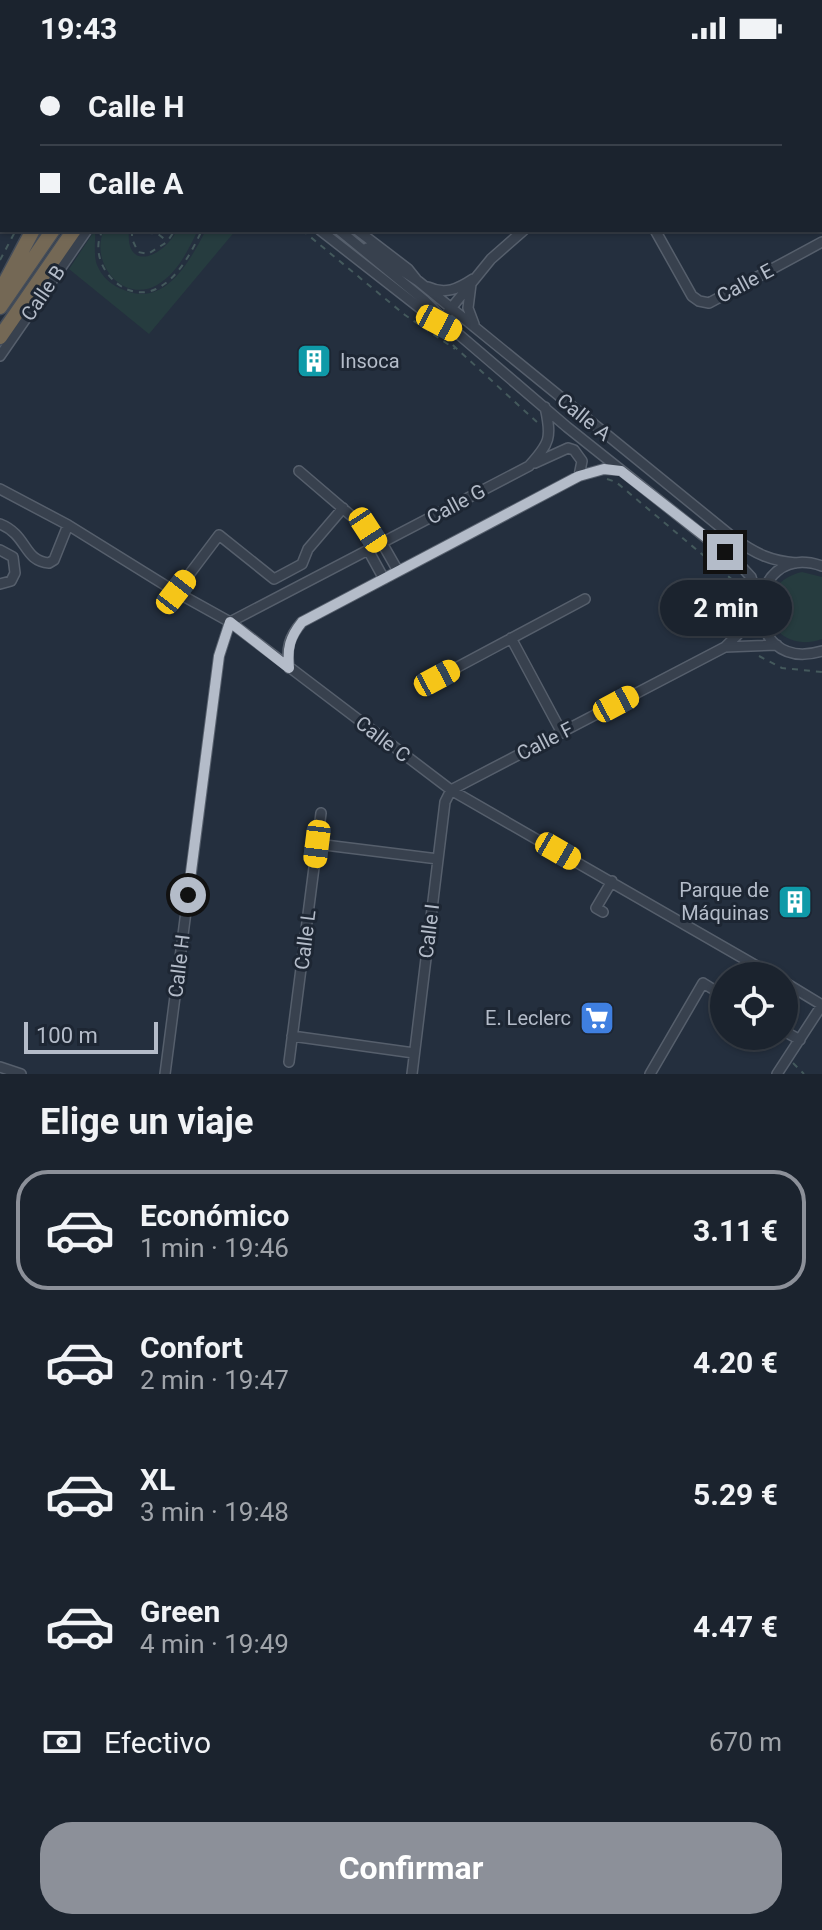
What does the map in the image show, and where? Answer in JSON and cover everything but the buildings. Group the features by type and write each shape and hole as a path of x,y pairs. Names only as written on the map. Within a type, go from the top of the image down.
{"highway":[{"path":"0,292 32,232"},
{"path":"0,307 52,232"},
{"path":"0,337 73,232"}],"street":[{"path":"79,56 89,56"},
{"name":"Calle B","path":"0,356 86,232"},
{"name":"Calle A","path":"323,232 439,323 456,332"},
{"name":"Calle A","path":"343,232 621,471 739,564 751,577 767,634 777,645"},
{"name":"Calle A","path":"344,232 418,281"},
{"name":"Calle A","path":"360,232 735,539 758,555 775,561 817,564 822,558"},
{"path":"443,317 473,279 521,232"},
{"name":"Calle E","path":"656,232 692,296 709,303 822,242"},
{"path":"418,281 443,291 460,287 473,279"},
{"path":"473,279 468,308 477,331"},
{"path":"545,407 550,435"},
{"name":"Calle G","path":"529,466 546,446 550,435"},
{"name":"Calle G","path":"230,622 568,448 574,450 582,461 579,476"},
{"name":"Calle G","path":"289,668 287,653 290,636 302,622 579,476 604,469 621,471"},
{"path":"299,471 368,530 376,546 384,579"},
{"name":"Calle C","path":"0,489 68,525 230,622 451,790 750,962"},
{"path":"176,592 219,535 274,579 302,564 308,549 343,508"},
{"path":"0,524 11,528 22,539 31,556 49,563 54,560 68,525"},
{"path":"376,546 398,571"},
{"path":"0,550 13,557 15,573 11,581 0,584"},
{"name":"Calle F","path":"451,790 725,647 747,628 771,577 782,568 796,563"},
{"path":"437,678 585,599"},
{"name":"Calle H","path":"165,1074 219,656 230,622"},
{"path":"511,638 562,733"},
{"name":"Calle F","path":"725,647 753,644 777,645 790,652 805,654 821,651"},
{"name":"Calle I","path":"412,1074 445,802 451,790"},
{"name":"Calle L","path":"289,1062 321,813"},
{"path":"317,844 438,859"},
{"path":"603,912 596,908 612,881"},
{"path":"650,1074 703,983 710,987"},
{"path":"777,1074 822,1005 798,990"},
{"path":"292,1036 414,1053"},
{"path":"0,1067 21,1074"}],"path":[{"path":"0,260 15,232"},
{"path":"102,232 98,239 98,258 107,274 132,291 155,290 171,277 185,263 201,232"},
{"path":"132,232 138,252 148,254 167,242 174,232"},
{"path":"158,232 167,242"},
{"path":"304,232 405,315 463,354 550,435"},
{"path":"604,478 616,482 735,582 742,593 747,628"},
{"path":"753,644 758,655 782,668 822,672"},
{"path":"787,1057 804,1074"}],"green space":[{"path":"95,232 97,265 108,280 124,290 139,294 152,292 175,278 205,232 234,232 149,334 69,269"},
{"path":"104,232 129,232 133,252 147,256 163,247 176,232 197,232 171,274 157,285 144,289 121,285 112,277 101,255"},
{"path":"802,572 822,577 822,639 803,642 788,638 777,630 770,618 769,604 774,591 785,579"}],"place":[{"name":"Insoca","path":"314,361"},
{"name":"Parque de Máquinas","path":"795,902"},
{"name":"E. Leclerc","path":"597,1018"}],"route":[{"path":"188,895 219,656 230,622 289,668 287,653 290,636 302,622 579,476 604,469 621,471 725,552"}]}
